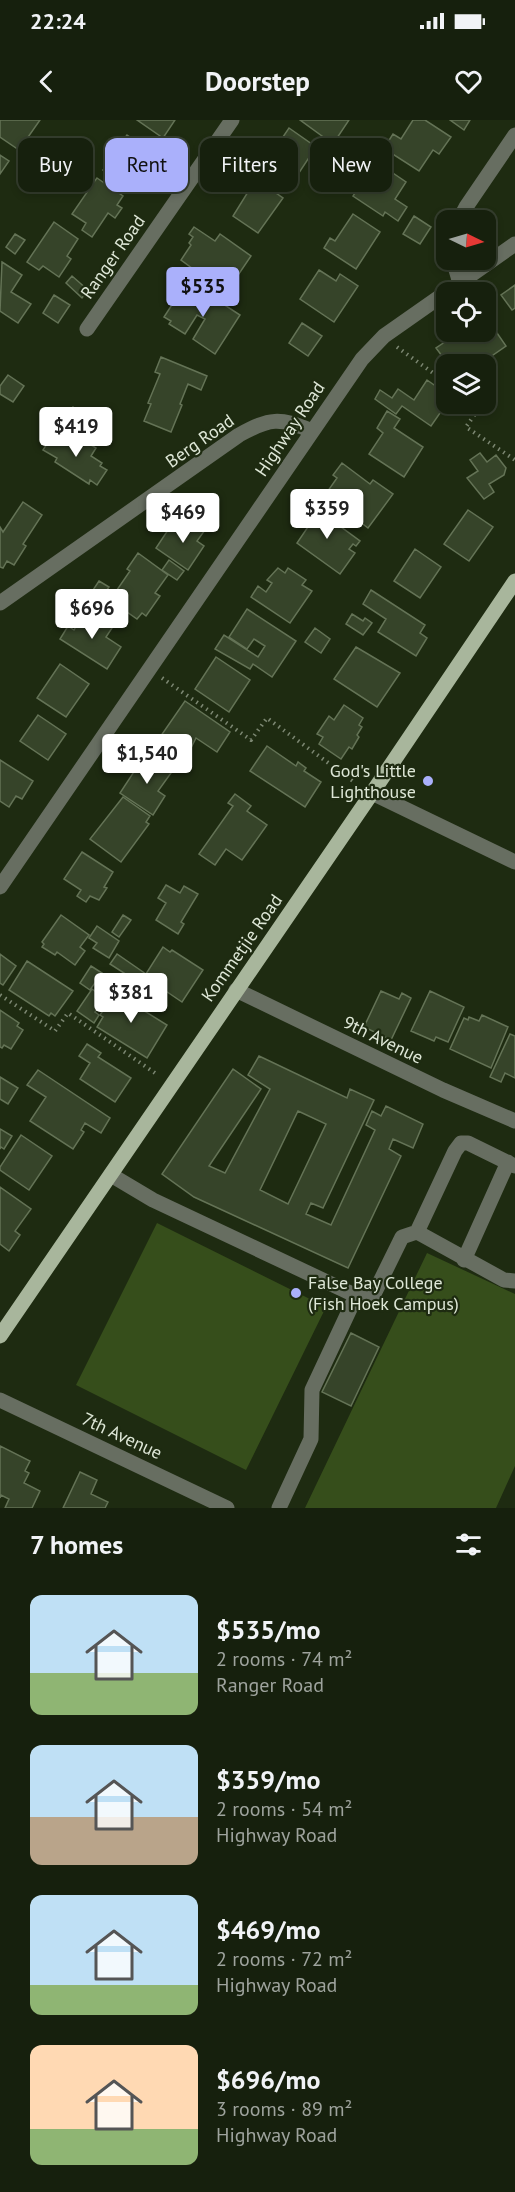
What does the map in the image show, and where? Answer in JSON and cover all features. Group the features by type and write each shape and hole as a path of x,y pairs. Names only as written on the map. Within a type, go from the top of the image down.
{"main road":[{"name":"Kommetjie Road","path":"0,1336 372,793 509,600 515,580"}],"street":[{"name":"Ranger Road","path":"87,328 232,120"},
{"path":"464,210 515,135"},
{"name":"Highway Road","path":"460,282 515,244"},
{"name":"Highway Road","path":"0,887 362,359 384,336 436,299"},
{"name":"Berg Road","path":"0,603 239,435 261,423 284,421 312,432"},
{"path":"372,793 515,862"},
{"name":"9th Avenue","path":"236,990 443,1090 515,1121"},
{"path":"417,1232 458,1144 468,1143 511,1164 464,1260"},
{"path":"111,1174 153,1200 356,1296 369,1298 374,1294 400,1240 405,1235 417,1232 464,1260 504,1280 515,1281"},
{"path":"279,1508 311,1438 312,1390 356,1296"},
{"name":"7th Avenue","path":"0,1400 227,1508"}],"path":[{"path":"384,336 436,375"},
{"path":"475,414 466,427 515,460"},
{"path":"149,669 251,740 267,718 353,781"},
{"path":"0,995 55,1031 68,1013 155,1073"}],"green space":[{"path":"157,1223 326,1307 246,1470 76,1385"},
{"path":"427,1253 515,1294 515,1466 496,1508 305,1508"}],"building":[{"path":"0,120 40,120 27,138 18,138 18,149 0,137"},
{"path":"137,120 175,120 163,138"},
{"path":"300,120 349,120 337,138 325,138"},
{"path":"413,120 425,120 451,137 439,154 433,150 419,171 392,154 390,138 393,134 401,139"},
{"path":"450,120 470,120 464,130"},
{"path":"289,128 310,143 310,156 298,174 298,138 282,138"},
{"path":"0,155 9,161 0,174"},
{"path":"392,172 406,182 395,199 407,207 398,221 385,212 383,216 353,196 356,192 392,192"},
{"path":"97,178 105,184 105,192 117,192 123,196 117,205 122,208 115,218 108,213 92,237 82,230 86,223 72,214 87,192 93,192"},
{"path":"248,192 274,192 283,198 258,233 233,216"},
{"path":"353,214 380,232 356,269 324,248 330,238 335,241"},
{"path":"414,216 431,227 420,244 403,234"},
{"path":"54,222 78,239 67,256 71,259 59,277 43,266 39,270 27,262"},
{"path":"194,227 215,241 220,234 251,256 226,293 181,260 191,245 189,243 193,237 189,234"},
{"path":"15,234 25,240 15,254 6,247"},
{"path":"2,262 22,275 11,292 31,304 18,323 0,311"},
{"path":"319,270 336,281 340,274 358,286 334,322 300,299"},
{"path":"72,276 88,290 82,298 66,283"},
{"path":"194,285 240,315 215,354 193,339 205,319 197,315 185,334 169,324 171,321 164,317 175,300 182,304"},
{"path":"515,285 515,308 512,310 501,295"},
{"path":"54,295 70,305 58,323 43,313"},
{"path":"302,323 322,336 308,356 289,343"},
{"path":"496,332 506,346 494,354 440,354 436,348 445,342 496,342"},
{"path":"161,357 207,376 201,390 188,384 171,432 144,421 151,404 148,403 160,374 155,372"},
{"path":"8,375 24,386 13,402 0,394 0,386"},
{"path":"427,380 436,386 436,414 439,414 431,426 402,406 396,414 375,399 380,390 392,398 398,389 414,400"},
{"path":"73,407 91,419 77,439 59,427"},
{"path":"387,411 400,419 394,428 423,447 404,477 369,454 383,433 377,428"},
{"path":"55,431 69,441 70,439 77,443 80,438 96,448 91,456 102,463 100,466 107,470 97,485 90,480 89,484 55,462 57,458 43,450"},
{"path":"480,453 487,462 496,455 506,468 504,475 489,484 494,492 484,499 467,478 478,471 470,460"},
{"path":"342,463 370,484 373,480 393,494 368,528 325,495 337,478 333,475"},
{"path":"23,502 42,515 23,544 26,546 14,565 7,561 3,568 0,567 0,527 3,532"},
{"path":"311,505 360,541 349,549 355,553 340,574 297,543 310,524 302,519"},
{"path":"468,510 493,527 469,561 444,544"},
{"path":"187,518 205,530 197,541 204,546 188,570 156,548 170,527 178,532"},
{"path":"415,549 441,567 420,598 394,581"},
{"path":"138,553 168,575 155,593 160,596 146,616 142,613 137,619 110,600 130,571 127,569"},
{"path":"169,560 184,571 177,580 162,570"},
{"path":"278,568 285,573 288,568 306,580 302,585 312,591 290,623 251,597 258,586 266,592 272,583 267,580"},
{"path":"99,581 109,587 98,603 89,596"},
{"path":"371,590 425,625 420,633 427,638 416,656 378,632 386,619 363,604"},
{"path":"247,609 296,641 272,677 253,664 250,669 215,649 224,635 258,657 265,646 254,639 247,649 229,637"},
{"path":"85,611 112,628 106,637 121,647 107,669 60,639 68,626 74,630"},
{"path":"352,614 363,621 365,618 372,623 363,635 346,624"},
{"path":"315,628 330,639 321,653 305,642"},
{"path":"356,647 400,673 377,707 334,679"},
{"path":"216,657 250,680 229,712 195,689"},
{"path":"60,664 89,684 66,717 37,698"},
{"path":"185,701 230,732 217,752 196,738 187,756 184,754 182,757 158,740"},
{"path":"344,705 363,718 359,725 362,727 357,735 359,737 352,749 349,747 341,759 319,744 323,737 317,734 329,716 334,720"},
{"path":"38,715 66,734 48,760 20,741"},
{"path":"267,746 296,766 298,762 306,768 304,771 321,782 305,807 250,771"},
{"path":"145,755 171,773 158,791 165,796 153,815 120,793"},
{"path":"0,760 33,781 22,799 16,796 9,807 0,801"},
{"path":"235,794 251,806 247,811 267,825 242,860 226,849 215,865 199,854 233,806 228,803"},
{"path":"123,797 150,816 146,822 149,824 121,862 90,839"},
{"path":"82,852 113,872 99,900 90,896 86,902 77,896 81,890 64,879"},
{"path":"166,885 180,893 184,886 198,894 181,922 184,924 178,934 156,920 166,903 158,898"},
{"path":"61,915 89,935 80,947 85,951 75,965 57,952 55,955 42,947 44,944 42,942"},
{"path":"123,915 131,920 119,937 112,932"},
{"path":"97,926 119,941 109,958 93,948 97,943 89,938"},
{"path":"163,947 170,952 172,950 203,970 182,1002 151,981 147,988 110,964 117,954 146,974"},
{"path":"0,954 16,966 3,985 0,983"},
{"path":"27,961 73,991 55,1016 51,1013 49,1016 9,990"},
{"path":"91,966 102,973 90,990 80,983"},
{"path":"122,986 138,996 133,1004 167,1025 147,1058 97,1027 103,1017 100,1015 107,1005 110,1007"},
{"path":"92,989 104,998 95,1012 99,1015 94,1023 77,1011"},
{"path":"381,991 399,999 402,993 411,998 391,1040 364,1027"},
{"path":"430,991 464,1007 448,1042 436,1037 434,1041 411,1031"},
{"path":"0,1010 19,1023 17,1026 23,1030 11,1049 4,1045 0,1047"},
{"path":"482,1015 508,1027 491,1068 450,1049 464,1018 468,1020 469,1017 479,1021"},
{"path":"510,1034 515,1036 515,1078 505,1073 501,1082 490,1077"},
{"path":"87,1044 101,1053 98,1057 131,1078 115,1102 80,1079 90,1063 79,1056"},
{"path":"259,1056 347,1098 350,1089 374,1100 323,1208 311,1203 306,1214 331,1225 375,1130 366,1125 372,1111 381,1116 386,1106 423,1124 413,1148 393,1139 389,1149 401,1156 348,1268 194,1197 162,1174 233,1069 261,1089 209,1166 225,1173 270,1089 248,1075","holes":["298,1111 326,1124 288,1204 260,1190"]},
{"path":"38,1070 110,1118 101,1133 85,1123 81,1130 84,1132 73,1149 30,1121 46,1097 27,1085"},
{"path":"0,1077 18,1088 8,1104 0,1099"},
{"path":"0,1129 12,1136 4,1149 1,1147 0,1149"},
{"path":"21,1135 52,1156 29,1190 0,1170"},
{"path":"0,1187 31,1209 15,1231 20,1235 9,1251 0,1244"},
{"path":"351,1333 379,1347 351,1406 322,1392"},
{"path":"0,1446 30,1461 25,1471 29,1473 24,1483 40,1491 32,1508 5,1508 9,1499 1,1495 0,1498"},
{"path":"80,1472 97,1480 91,1494 108,1502 105,1508 63,1508"}],"place":[{"name":"God's Little Lighthouse","path":"428,781"},
{"name":"False Bay College (Fish Hoek Campus)","path":"296,1293"}]}
